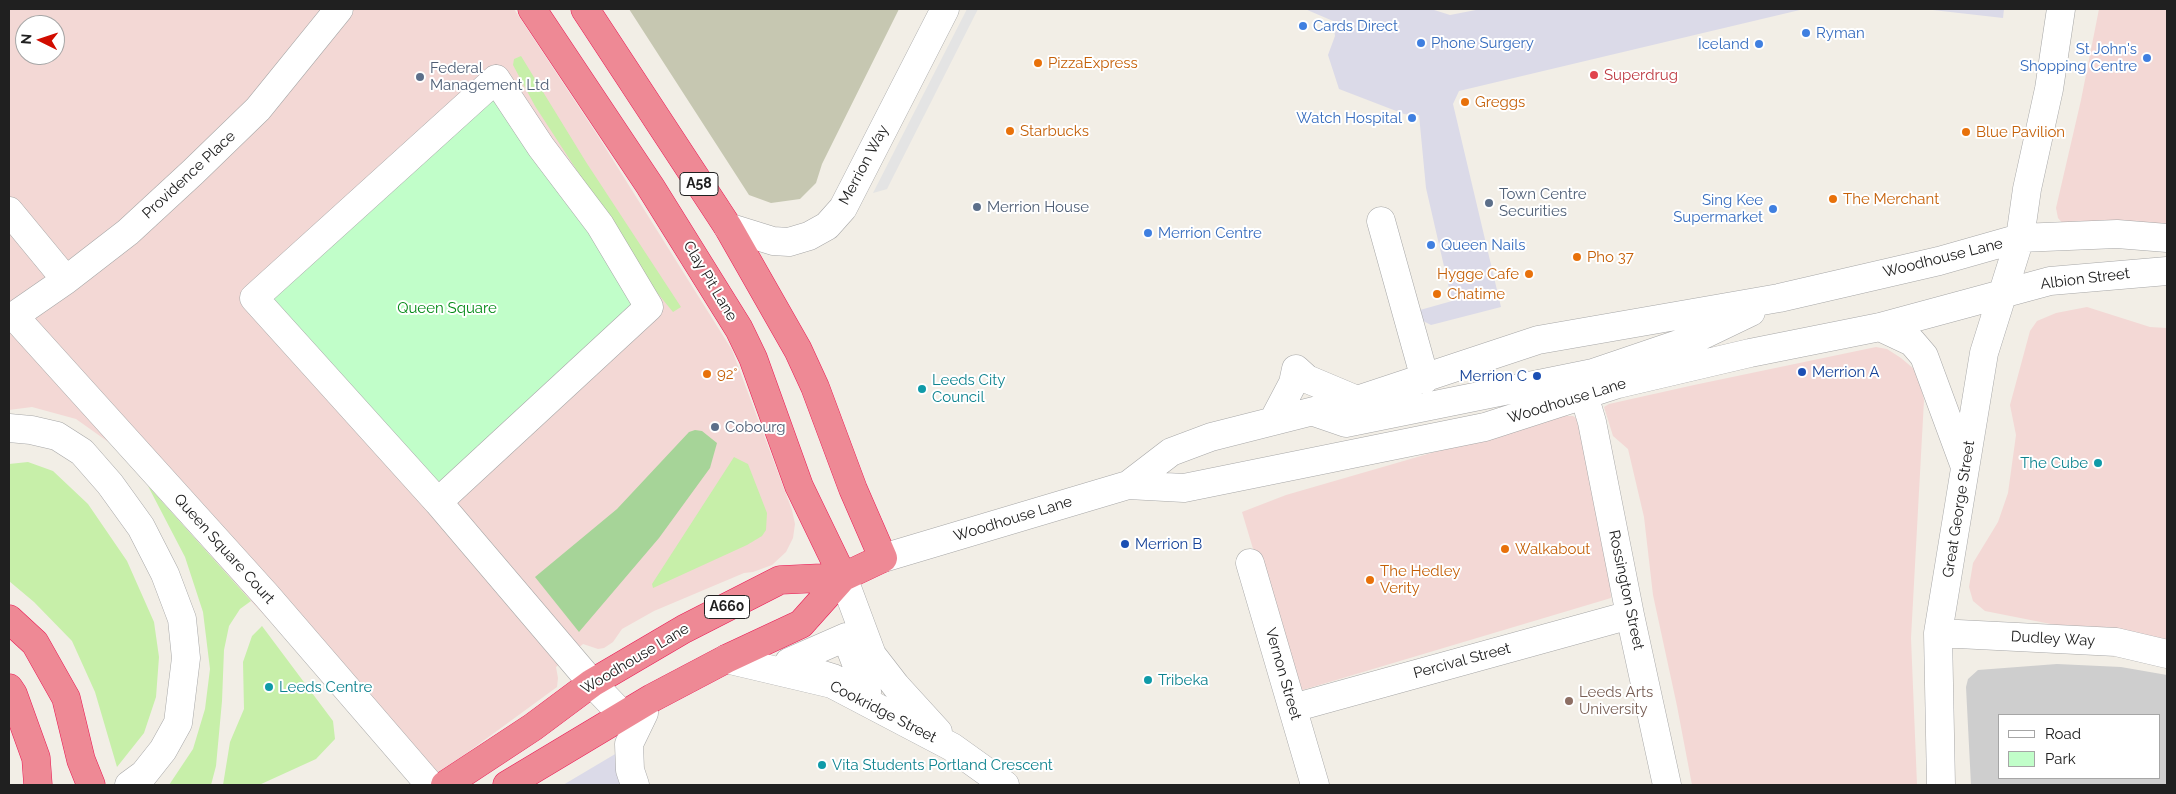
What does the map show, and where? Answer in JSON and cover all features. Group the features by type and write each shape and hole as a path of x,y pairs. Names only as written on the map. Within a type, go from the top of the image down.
{"highway":[{"name":"Clay Pit Lane","path":"532,9 660,202 739,329 754,358 799,486 843,576"},
{"name":"A58","path":"585,9 728,227 798,350 815,387 853,489 883,558"},
{"name":"Woodhouse Lane","path":"445,785 533,727 592,683 684,629 780,580 843,576 883,558"},
{"name":"Woodhouse Lane","path":"507,785 630,722 652,698 726,659 801,624 843,576"},
{"path":"9,619 35,643 66,698 81,773 91,785"},
{"path":"9,688 13,694 36,758 38,785"}],"street":[{"name":"Providence Place","path":"14,316 66,280 128,232 258,109 339,9"},
{"name":"Merrion Way","path":"728,227 773,241 789,242 809,236 827,226 843,208 945,9"},
{"name":"Great George Street","path":"1942,785 1938,633 1984,353 2020,238 2026,189 2049,89 2061,9"},
{"path":"438,502 649,307 600,225 541,147 496,79 254,298 438,502 592,683 630,722 630,770 635,785"},
{"path":"9,211 66,280"},
{"path":"1381,221 1425,379"},
{"path":"2020,238 2117,234 2167,238"},
{"name":"Woodhouse Lane","path":"1128,485 1171,452 1211,437 1357,400 1538,340 1779,298 1893,270 1939,261 2020,238"},
{"name":"Albion Street","path":"2003,293 2050,281 2167,271"},
{"name":"Woodhouse Lane","path":"883,558 1128,485 1184,488 1485,427 1618,384 1750,353 1880,327 2003,293"},
{"name":"Woodhouse Lane","path":"1314,412 1346,423 1593,373 1699,337 1779,298"},
{"name":"Queen Square Court","path":"14,316 260,588 430,785"},
{"path":"1880,327 1912,342 1924,356 1965,469"},
{"path":"1273,421 1293,383 1296,369 1307,379 1357,400"},
{"name":"Rossington Street","path":"1584,395 1592,422 1630,615 1667,785"},
{"path":"16,434 57,436 82,452 110,484 145,535 165,574 182,619 186,658 178,723 163,750 144,774 129,785"},
{"name":"Vernon Street","path":"1250,563 1315,785"},
{"name":"Cookridge Street","path":"843,576 872,655 896,686 952,747"},
{"name":"Percival Street","path":"1293,708 1630,615"},
{"name":"Dudley Way","path":"1938,633 2116,642 2167,654"},
{"name":"Cookridge Street","path":"726,659 832,684 952,747 1005,785"}],"shaded area":[{"path":"9,9 514,9 598,136 732,350 792,510 795,524 793,538 786,552 772,565 753,572 744,573 654,611 622,629 613,642 604,648 598,649 583,644 556,667 557,687 423,785 251,601 114,446 76,419 32,407 9,410"},
{"path":"629,9 899,9 822,164 816,183 800,199 771,203 749,195"},
{"path":"967,9 978,9 887,189 873,193"},
{"path":"1305,9 1431,9 1450,15 1481,9 1804,9 1459,91 1453,104 1501,307 1431,325 1423,321 1420,310 1452,301 1426,188 1419,115 1404,114 1339,89 1328,55 1335,36 1333,21"},
{"path":"1924,9 2004,9 2003,18"},
{"path":"2099,9 2167,9 2167,225 2064,225 2058,218 2056,208 2081,100"},
{"name":"The Cube","path":"2087,307 2150,327 2167,328 2167,641 2086,631 1985,611 1973,601 1969,587 1973,563 1998,522 2008,493 2016,435 2010,405 2030,331 2037,321 2056,313"},
{"path":"1876,347 1887,349 1914,369 1924,400 1911,638 1917,785 1692,785 1653,595 1644,517 1628,449 1613,436 1604,407 1609,404 1694,385"},
{"path":"1559,416 1573,416 1580,421 1616,580 1610,585 1611,598 1296,692 1242,512 1286,495"},
{"path":"2057,664 2121,667 2167,675 2167,785 1971,785 1966,687 1968,679 1978,670"},
{"path":"627,747 627,785 563,785"}],"green space":[{"path":"521,56 586,162 681,307 673,312 654,289 535,106 513,65 514,59"},
{"name":"Queen Square","path":"496,78 649,307 438,502 254,298"},
{"path":"695,430 702,431 717,443 710,468 659,538 579,632 535,577 617,509 689,432"},
{"path":"734,457 748,464 767,513 766,530 762,536 747,545 653,588 652,584"},
{"path":"28,462 53,471 88,504 127,561 154,622 159,657 156,697 144,733 117,767 95,692 72,641 34,602 9,581 9,464"},
{"path":"148,486 251,601 240,609 229,626 224,650 222,701 216,766 211,785 169,785 193,749 205,709 210,669 203,612 185,557"},
{"path":"262,626 333,721 335,739 316,759 259,785 223,785 230,742 244,709 243,662 252,636"}],"place":[{"name":"Cards Direct","path":"1303,26"},
{"name":"Ryman","path":"1806,33"},
{"name":"Phone Surgery","path":"1421,43"},
{"name":"Iceland","path":"1759,44"},
{"name":"St John's Shopping Centre","path":"2147,58"},
{"name":"PizzaExpress","path":"1038,63"},
{"name":"Superdrug","path":"1594,75"},
{"name":"Federal Management Ltd","path":"420,77"},
{"name":"Greggs","path":"1465,102"},
{"name":"Watch Hospital","path":"1412,118"},
{"name":"Starbucks","path":"1010,131"},
{"name":"Blue Pavilion","path":"1966,132"},
{"name":"The Merchant","path":"1833,199"},
{"name":"Town Centre Securities","path":"1489,203"},
{"name":"Merrion House","path":"977,207"},
{"name":"Sing Kee Supermarket","path":"1773,209"},
{"name":"Merrion Centre","path":"1148,233"},
{"name":"Queen Nails","path":"1431,245"},
{"name":"Pho 37","path":"1577,257"},
{"name":"Hygge Cafe","path":"1529,274"},
{"name":"Chatime","path":"1437,294"},
{"name":"Merrion A","path":"1802,372"},
{"name":"92°","path":"707,374"},
{"name":"Merrion C","path":"1537,376"},
{"name":"Leeds City Council","path":"922,389"},
{"name":"Cobourg","path":"715,427"},
{"name":"The Cube","path":"2098,463"},
{"name":"Merrion B","path":"1125,544"},
{"name":"Walkabout","path":"1505,549"},
{"name":"The Hedley Verity","path":"1370,580"},
{"name":"Tribeka","path":"1148,680"},
{"name":"Leeds Centre","path":"269,687"},
{"name":"Leeds Arts University","path":"1569,701"},
{"name":"Vita Students Portland Crescent","path":"822,765"}]}
